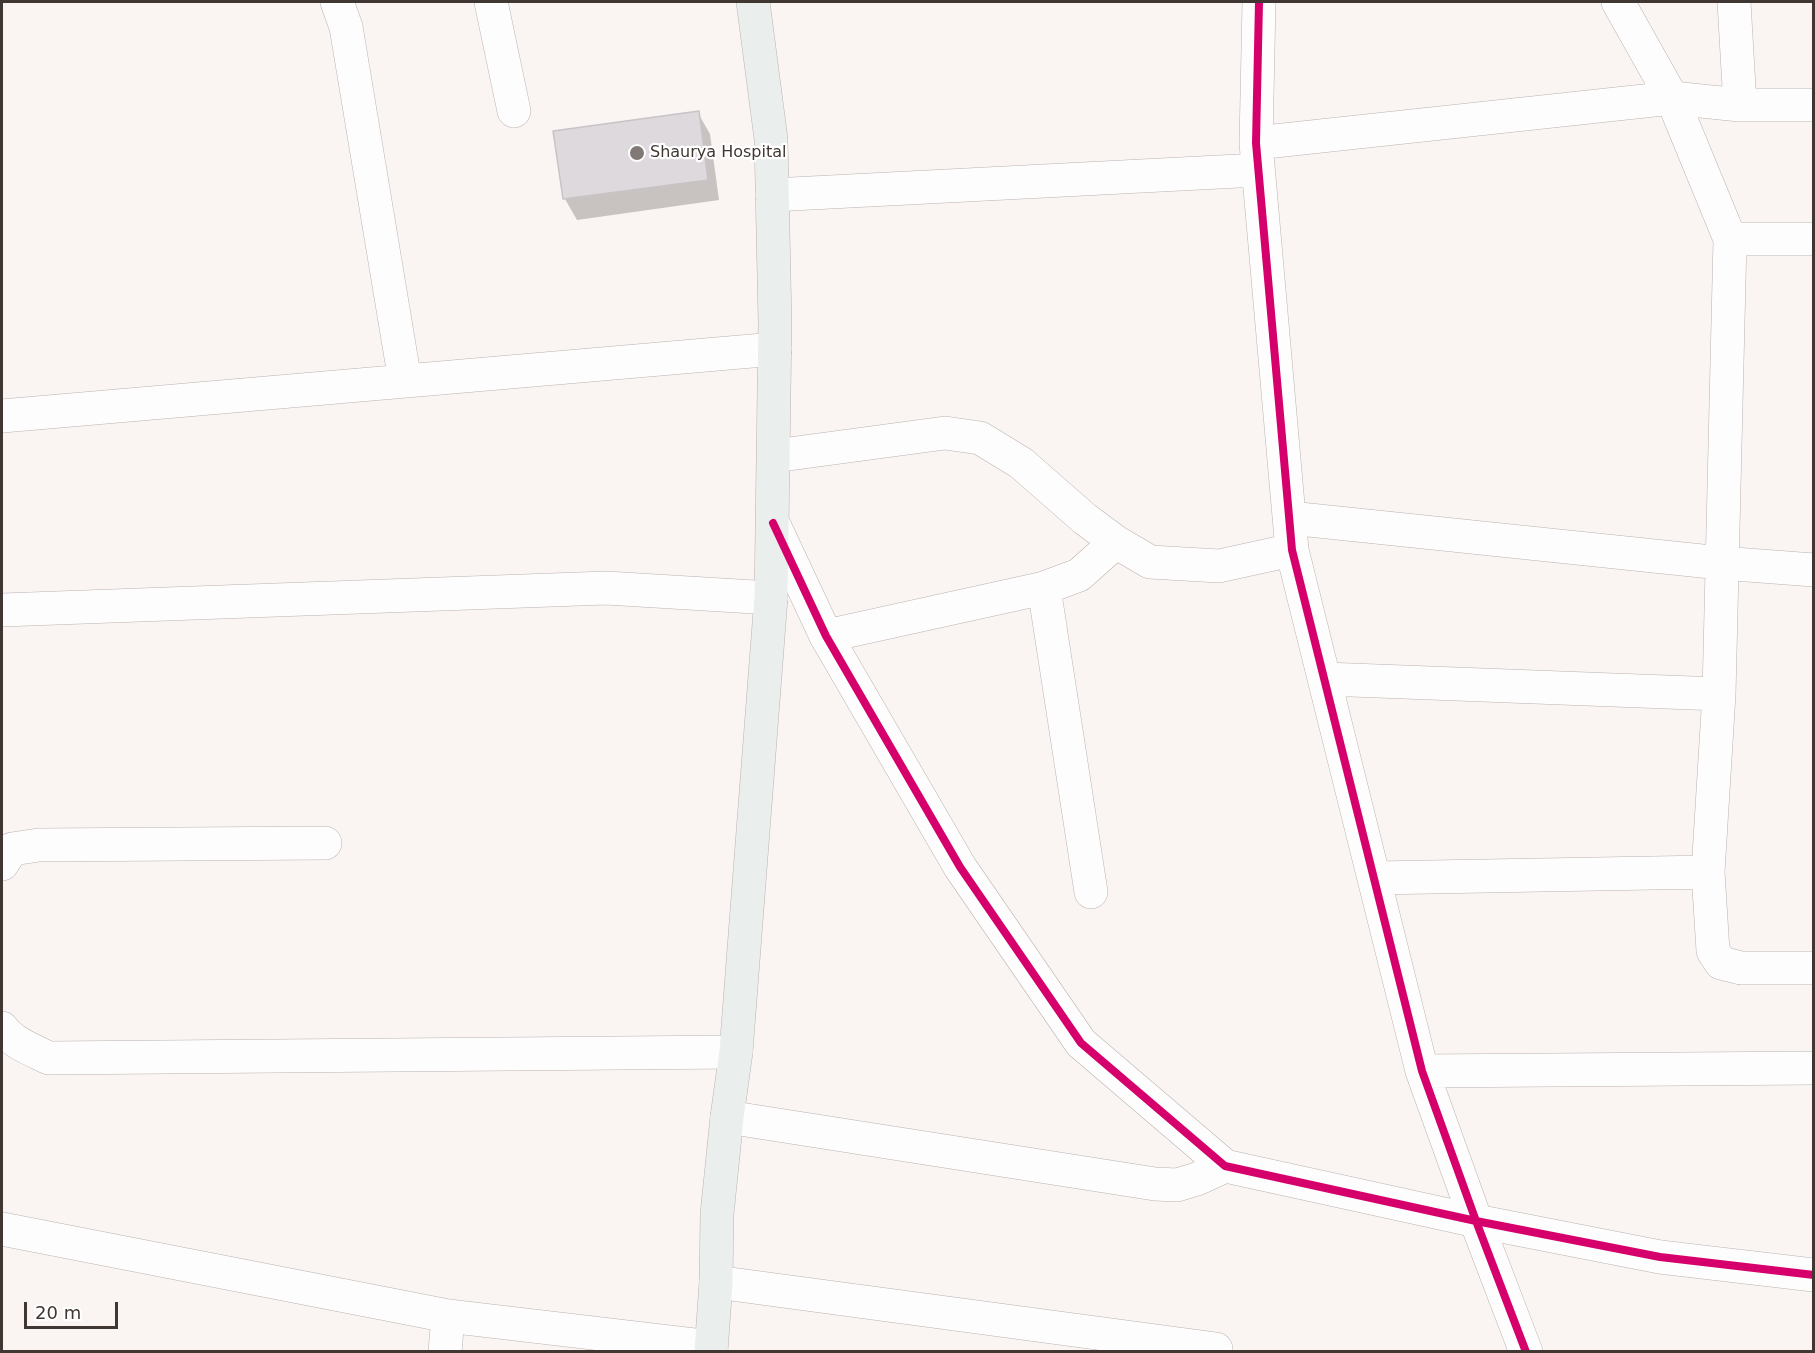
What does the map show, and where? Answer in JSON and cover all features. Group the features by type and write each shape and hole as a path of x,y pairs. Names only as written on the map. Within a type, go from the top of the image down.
{"main road":[{"path":"711,1349 716,1282 717,1214 736,1052 771,598 775,349 771,140 753,2"}],"street":[{"path":"337,2 346,27 405,381"},
{"path":"491,2 514,111"},
{"path":"1259,2 1257,156 1292,550 1422,1071 1476,1221 1518,1349"},
{"path":"1618,2 1672,98 1730,239 1719,694 1708,872 1713,951 1721,963 1741,968 1814,968"},
{"path":"1734,2 1740,105"},
{"path":"772,195 1257,156 1672,98 1740,105 1814,105"},
{"path":"1730,239 1814,239"},
{"path":"2,417 775,349"},
{"path":"774,456 945,433 980,438 1021,463 1085,519 1116,542 1150,562 1219,566 1292,550"},
{"path":"1290,518 1721,563 1814,570"},
{"path":"773,523 825,636 960,867 1081,1044 1225,1166 1476,1221 1660,1257 1814,1275"},
{"path":"825,636 1044,588 1078,575 1116,542"},
{"path":"2,610 606,588 771,598"},
{"path":"1044,588 1090,892"},
{"path":"1325,679 1719,694"},
{"path":"2,864 12,849 39,845 324,843"},
{"path":"1375,878 1708,872"},
{"path":"2,1028 6,1034 24,1046 49,1058 736,1052"},
{"path":"1422,1071 1814,1068"},
{"path":"727,1116 1155,1184 1177,1185 1225,1166"},
{"path":"2,1228 448,1316 711,1349"},
{"path":"716,1282 1216,1349"},
{"path":"445,1352 448,1316"}],"building":[{"path":"699,111 708,180 563,199 553,131"}],"cycle path":[{"path":"1259,2 1256,143 1292,550 1422,1071 1526,1352"},
{"path":"773,523 826,636 960,867 1081,1043 1225,1166 1476,1221 1660,1257 1814,1275"}],"place":[{"name":"Shaurya Hospital","path":"637,153"}]}
